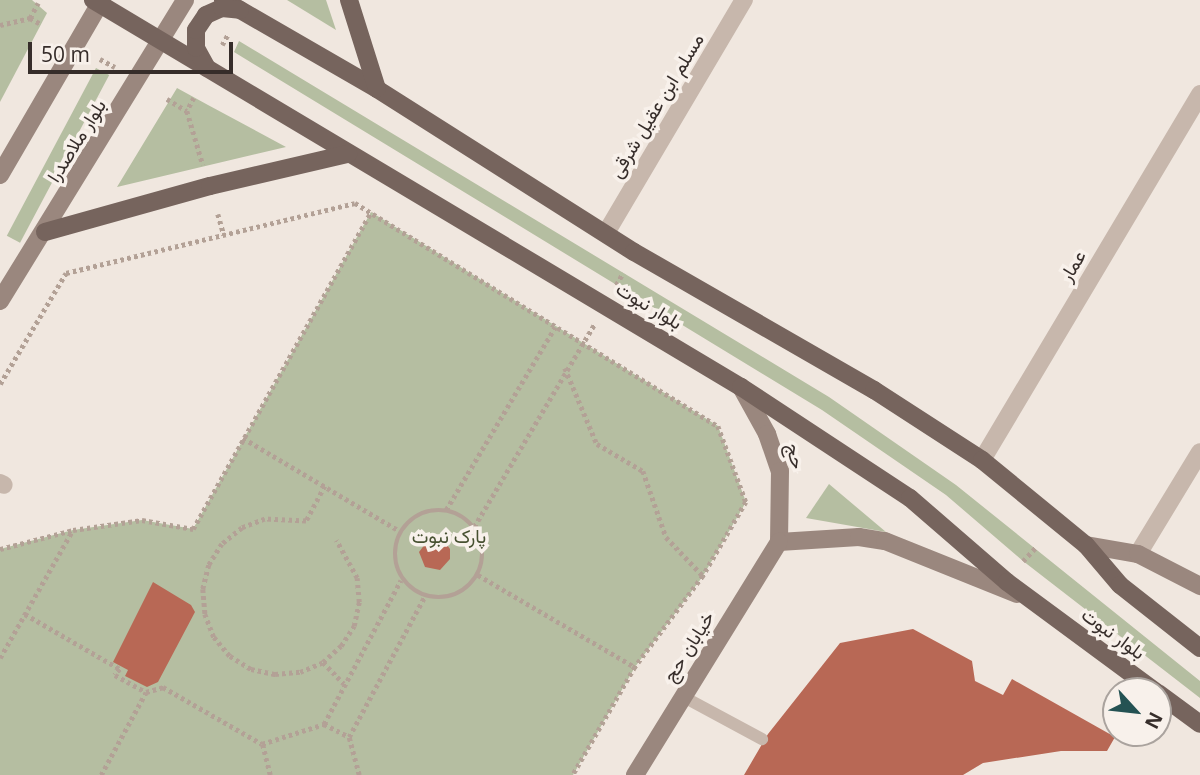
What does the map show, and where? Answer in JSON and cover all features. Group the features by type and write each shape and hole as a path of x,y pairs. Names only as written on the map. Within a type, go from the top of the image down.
{"main road":[{"name":"بلوار ملاصدرا","path":"0,301 45,232 185,0"},
{"name":"بلوار نبوت","path":"223,0 377,89 606,233 874,390 982,460 1086,545 1120,585 1200,648"},
{"path":"349,0 377,89"},
{"name":"بلوار نبوت","path":"98,1 208,71 741,387 910,498 1033,601 1137,677"},
{"path":"0,174 98,1"},
{"path":"208,71 196,48 196,30 206,15 222,8 240,10"},
{"path":"45,232 209,186 348,154"},
{"name":"حج","path":"741,387 767,434 780,471 779,542"},
{"path":"779,542 859,537 886,541 1033,601"},
{"name":"خیابان حج","path":"635,775 779,542"},
{"path":"1086,545 1138,554 1200,586"},
{"name":"بلوار نبوت","path":"1172,703 1200,724"}],"street":[{"name":"مسلم ابن عقیل شرقی","path":"606,233 744,0"},
{"name":"عمار","path":"982,460 1200,94"},
{"path":"1138,554 1200,452"}],"lane":[{"path":"682,696 762,739"}],"path":[{"path":"30,18 38,3"},
{"path":"0,25 30,18 41,24"},
{"path":"222,46 228,34"},
{"path":"100,59 115,67"},
{"path":"187,111 194,98"},
{"path":"167,99 187,111 203,166"},
{"path":"0,384 66,273 355,203 718,426 746,502 703,576 635,667 573,775"},
{"path":"0,549 73,530 142,520 193,529 371,212"},
{"path":"218,214 223,234"},
{"path":"616,285 623,273"},
{"path":"474,527 565,368 594,325"},
{"path":"446,510 555,327"},
{"path":"565,368 597,444 643,471 666,537 703,576"},
{"path":"243,438 401,532"},
{"path":"325,486 306,521 265,519 242,528 222,544 209,565 203,589 205,614 214,637 230,656 251,669 275,674 300,672 323,662 341,646 354,626 359,602 357,578 336,540"},
{"path":"324,724 401,580 396,553 401,532 419,514 446,510 474,527 483,551 478,575 455,595 425,596 401,580"},
{"path":"0,658 73,530"},
{"path":"1023,561 1035,548"},
{"path":"478,575 635,667"},
{"path":"359,775 349,737 425,596"},
{"path":"26,614 120,669 116,676 146,692 163,687 262,744 270,775"},
{"path":"323,662 344,684"},
{"path":"101,775 146,692"},
{"path":"262,744 324,724 349,737"}],"green space":[{"path":"0,0 32,0 47,13 0,102"},
{"path":"287,0 326,0 336,30"},
{"path":"239,41 829,397 956,485 1200,681 1200,698 1023,561 946,495 822,410 234,52"},
{"path":"96,68 109,75 20,243 7,236"},
{"path":"177,88 208,105 286,147 117,187"},
{"name":"پارک نبوت","path":"371,212 718,426 746,502 703,576 635,667 573,775 0,775 0,549 73,530 142,520 193,529"},
{"path":"829,484 886,532 806,518"}],"building":[{"path":"429,539 444,541 450,549 450,559 440,570 425,567 419,552"},
{"path":"153,582 191,605 195,612 158,682 147,687 125,676 128,670 113,662"},
{"path":"913,629 972,661 975,681 1003,695 1012,679 1102,730 1102,747 1109,747 1107,751 1061,751 983,763 963,775 744,775 768,734 840,643"}]}
